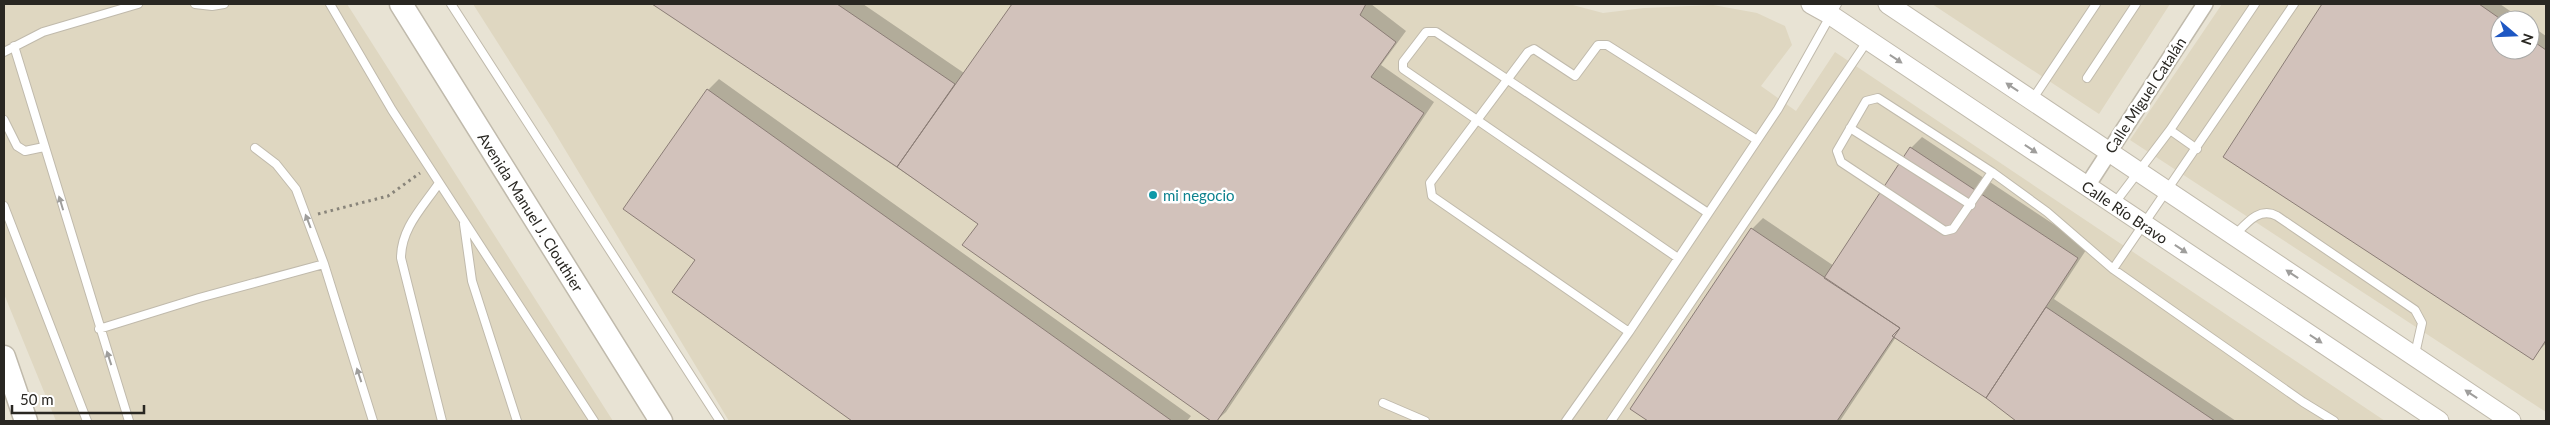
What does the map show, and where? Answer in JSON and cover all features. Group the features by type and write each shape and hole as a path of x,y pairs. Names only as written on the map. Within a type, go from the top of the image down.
{"main road":[{"name":"Avenida Manuel J. Clouthier","path":"401,4 661,421"},
{"path":"4,358 26,421"}],"street":[{"name":"Calle Río Bravo","path":"1811,4 1833,9 1868,40 2439,421"},
{"path":"1888,4 2511,421"},
{"name":"Calle Miguel Catalán","path":"2087,186 2205,4"}],"lane":[{"path":"4,52 43,32 138,4"},
{"path":"195,4 212,6 224,4"},
{"path":"330,4 428,167 594,421"},
{"path":"452,4 720,421"},
{"path":"2032,100 2096,4"},
{"path":"2087,78 2136,4"},
{"path":"2114,204 2170,130 2255,4"},
{"path":"2114,269 2294,4"},
{"path":"1566,421 1629,332 1778,108 1833,9"},
{"path":"1678,258 1402,69 1403,62 1426,32 1432,31 1508,79 1708,213"},
{"path":"1611,421 1868,40"},
{"path":"1629,332 1432,196 1430,183 1531,50 1537,50 1575,76 1598,45 1607,45 1757,140"},
{"path":"14,46 99,329 129,421"},
{"path":"1992,172 1953,229 1942,230 1839,160 1837,151 1866,100 1878,98 1992,172 2047,212 2114,269 2303,402 2334,421"},
{"path":"4,120 17,146 25,151 44,147"},
{"path":"1850,128 1971,204"},
{"path":"2170,130 2197,149"},
{"path":"255,148 288,176 296,189 324,264 374,421"},
{"path":"439,183 405,231 401,244 401,258 442,421"},
{"path":"4,206 86,421"},
{"path":"2234,236 2256,215 2268,213 2276,216 2419,314 2421,327 2414,356"},
{"path":"464,222 472,281 517,421"},
{"path":"99,329 199,298 324,264"},
{"path":"1383,402 1425,421"}],"path":[{"path":"306,217 388,196 428,167"}],"shaded area":[{"path":"4,4 347,4 613,421 56,421 4,294"},
{"path":"473,4 1569,4 1603,13 1644,8 1713,5 1757,13 1785,26 1792,45 1761,86 1796,111 1835,52 2385,421 729,421 552,128"},
{"path":"1932,4 2170,4 2099,114"},
{"path":"2222,4 2546,4 2546,412 2130,140"}],"building":[{"path":"652,4 837,4 955,84 897,167"},
{"name":"mi negocio","path":"1012,4 1366,4 1360,15 1396,42 1371,77 1424,113 1217,421 1211,421 962,245 978,224 897,167"},
{"path":"2322,4 2479,4 2490,12 2490,60 2540,60 2540,46 2546,50 2546,340 2533,360 2223,157"},
{"path":"707,89 1172,421 852,421 672,292 695,260 623,209"},
{"path":"1910,147 2078,258 1986,398 1892,336 1900,328 1824,278"},
{"path":"1751,228 1900,328 1837,421 1648,421 1630,409"},
{"path":"2046,307 2215,421 2016,421 1986,398"}],"place":[{"name":"mi negocio","path":"1153,195"}]}
